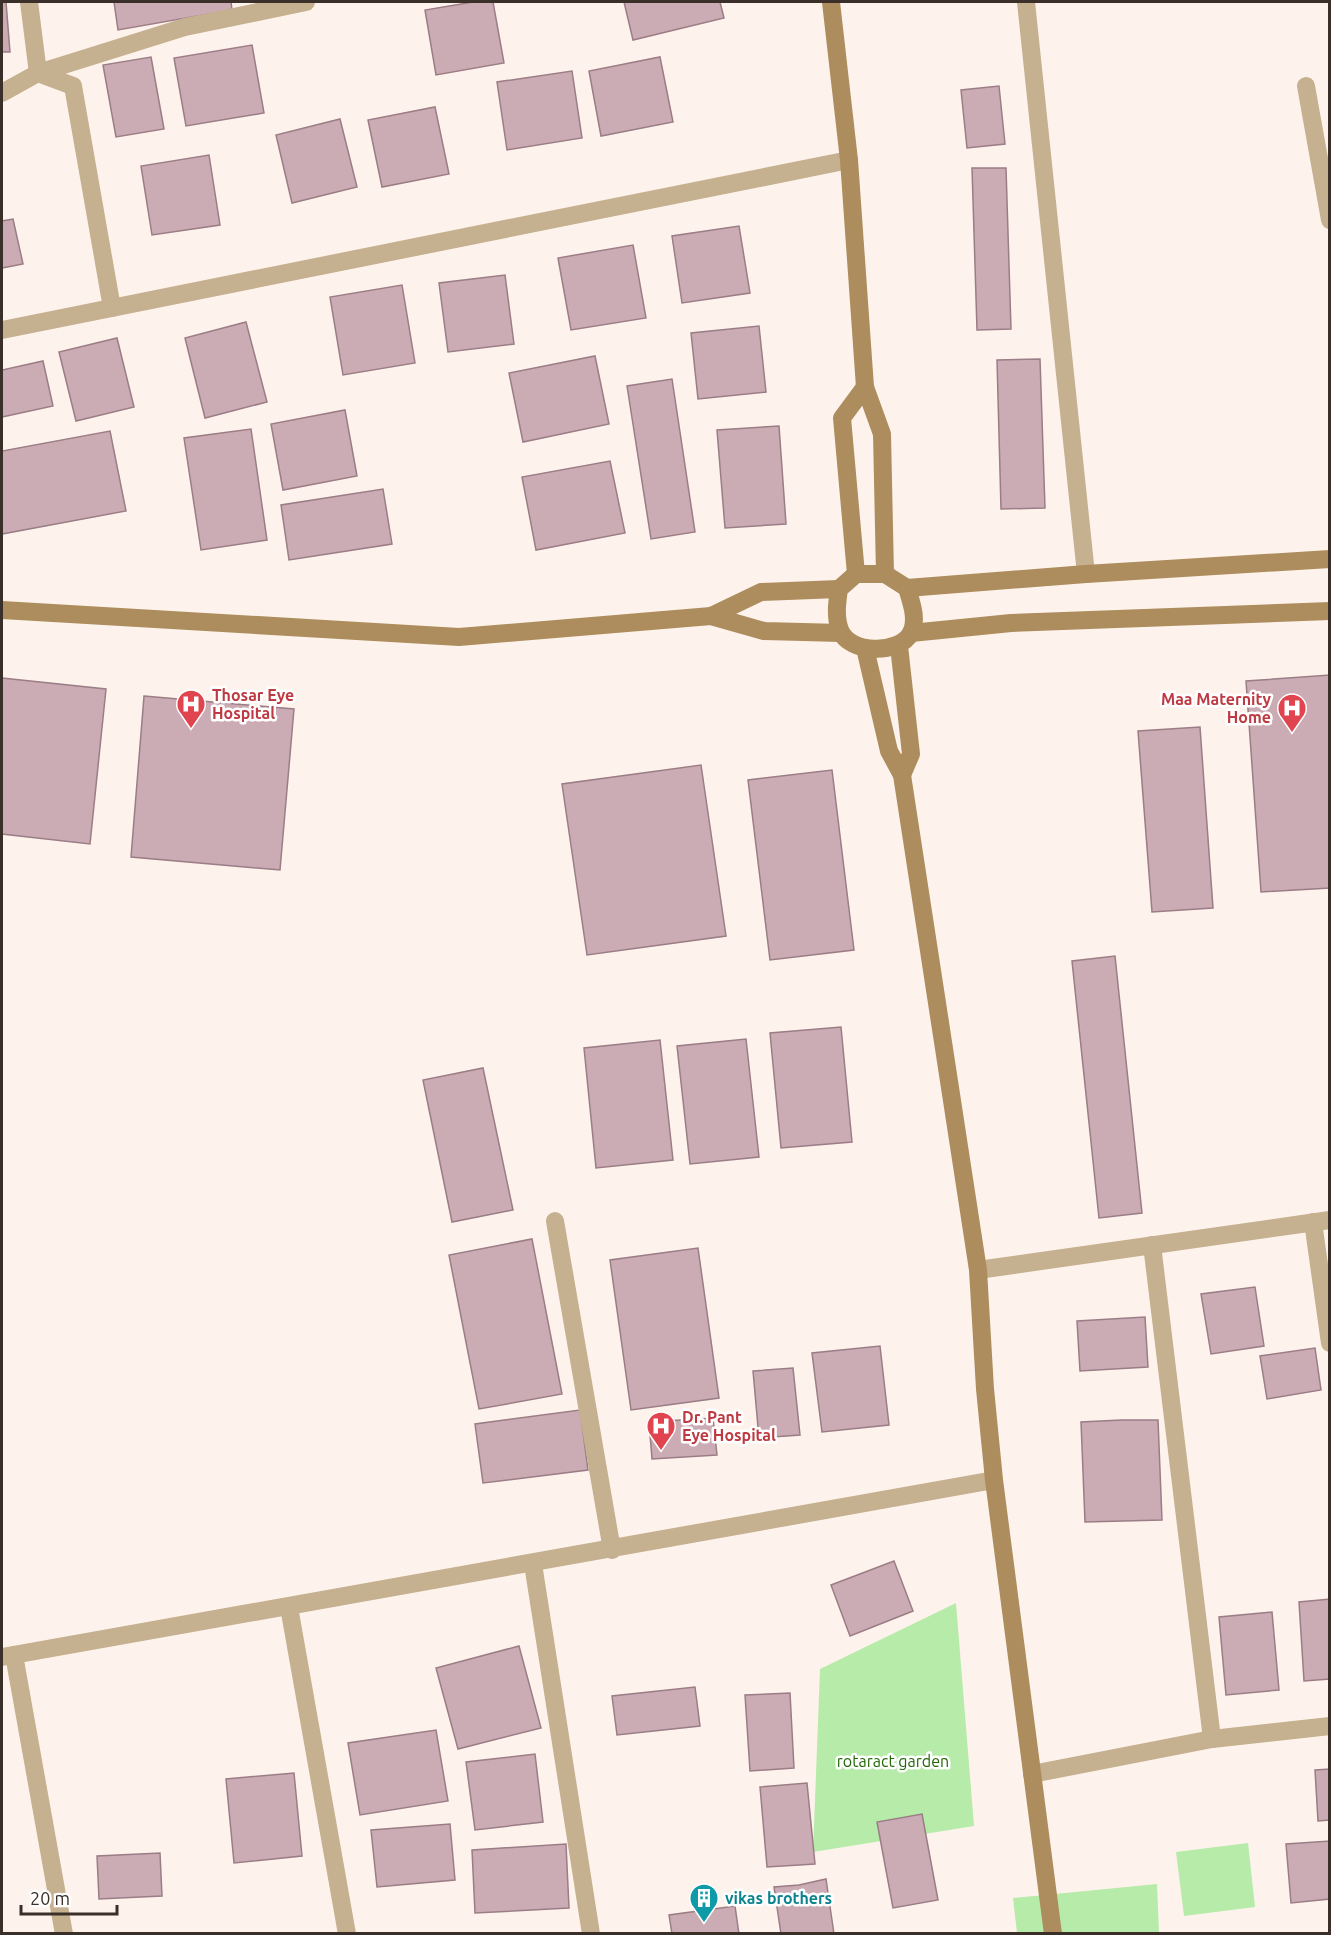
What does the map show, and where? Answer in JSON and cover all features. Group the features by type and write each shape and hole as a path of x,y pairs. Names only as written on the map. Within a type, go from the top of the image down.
{"main road":[{"path":"831,2 849,160 865,387 882,434 885,574"},
{"path":"856,574 842,417 865,387"},
{"path":"711,616 761,592 839,589 856,574 885,574 907,588 1329,559"},
{"path":"902,775 911,754 905,639 914,612 907,588"},
{"path":"839,589 836,610 841,633 856,646 874,649 905,639 1011,623 1329,611"},
{"path":"2,610 459,637 711,616 764,631 841,633"},
{"path":"865,648 888,752 902,775 978,1270 984,1389 994,1480 1053,1934"}],"street":[{"path":"29,2 38,73"},
{"path":"2,93 38,73 185,27 306,2"},
{"path":"1026,2 1086,574"},
{"path":"38,73 73,86 112,308"},
{"path":"1306,86 1329,220"},
{"path":"2,330 849,160"},
{"path":"555,1221 612,1550"},
{"path":"978,1270 1321,1221 1329,1343"},
{"path":"1152,1245 1212,1739"},
{"path":"64,1934 8,1656 994,1480"},
{"path":"533,1564 591,1934"},
{"path":"289,1607 347,1934"},
{"path":"1032,1774 1212,1739 1329,1726"}],"green space":[{"name":"rotaract garden","path":"956,1603 974,1826 813,1852 820,1669"},
{"path":"1248,1843 1255,1907 1184,1916 1176,1852"},
{"path":"1157,1884 1159,1933 1017,1933 1013,1898"}],"building":[{"path":"2,2 6,2 10,52 2,52"},
{"path":"114,2 231,2 232,10 118,30"},
{"path":"473,2 493,2 504,63 436,75 425,10"},
{"path":"624,2 720,2 724,18 633,40"},
{"path":"252,45 264,113 186,126 174,58"},
{"path":"151,57 164,129 116,137 103,65"},
{"path":"660,57 673,122 601,136 589,71"},
{"path":"572,71 582,138 507,150 497,82"},
{"path":"999,86 1005,144 967,148 961,90"},
{"path":"435,107 449,174 382,187 368,120"},
{"path":"340,119 357,187 292,203 276,135"},
{"path":"209,155 220,225 152,235 141,166"},
{"path":"972,168 1006,168 1011,329 977,330"},
{"path":"13,219 23,264 2,268 2,221"},
{"path":"739,226 750,293 682,303 672,236"},
{"path":"633,245 646,318 571,330 558,258"},
{"path":"505,275 514,344 448,352 439,283"},
{"path":"402,285 415,363 343,375 330,297"},
{"path":"246,322 267,402 205,418 185,338"},
{"path":"759,326 766,392 698,399 691,333"},
{"path":"117,338 134,407 76,421 59,352"},
{"path":"595,356 609,424 523,442 509,373"},
{"path":"1040,359 1045,508 1001,509 997,360"},
{"path":"43,361 53,406 2,417 2,370"},
{"path":"672,379 695,532 651,539 627,386"},
{"path":"345,410 357,476 283,490 271,424"},
{"path":"779,426 786,524 725,528 717,430"},
{"path":"251,429 267,540 201,550 184,438"},
{"path":"110,431 126,511 2,534 2,451"},
{"path":"610,461 625,533 536,550 522,477"},
{"path":"383,489 392,544 289,560 281,505"},
{"path":"1330,675 1330,888 1261,892 1246,681"},
{"path":"2,678 106,689 90,844 2,834"},
{"path":"144,696 294,709 280,870 131,857"},
{"path":"1200,727 1213,908 1152,912 1138,731"},
{"path":"701,765 726,936 587,955 562,784"},
{"path":"832,770 854,950 770,960 748,780"},
{"path":"1115,956 1142,1213 1099,1218 1072,961"},
{"path":"841,1027 852,1142 781,1148 770,1033"},
{"path":"746,1039 759,1157 690,1164 677,1046"},
{"path":"660,1040 673,1160 596,1168 584,1048"},
{"path":"483,1068 513,1210 452,1222 423,1080"},
{"path":"532,1239 562,1394 479,1409 449,1255"},
{"path":"698,1248 719,1398 631,1410 610,1260"},
{"path":"1255,1287 1264,1346 1211,1354 1201,1294"},
{"path":"1145,1317 1148,1367 1080,1371 1077,1321"},
{"path":"880,1346 889,1425 822,1432 812,1353"},
{"path":"1315,1348 1321,1390 1267,1399 1260,1356"},
{"path":"793,1368 800,1435 759,1438 753,1371"},
{"path":"580,1410 588,1470 483,1483 475,1424"},
{"path":"713,1418 717,1455 652,1459 649,1422"},
{"path":"1158,1420 1162,1520 1085,1522 1081,1422"},
{"path":"894,1561 913,1611 850,1636 831,1585"},
{"path":"1330,1599 1330,1679 1304,1681 1299,1602"},
{"path":"1272,1612 1279,1690 1226,1695 1219,1617"},
{"path":"519,1646 541,1728 458,1749 436,1668"},
{"path":"695,1687 700,1726 617,1735 612,1696"},
{"path":"790,1693 794,1768 750,1771 745,1695"},
{"path":"436,1730 448,1801 360,1815 348,1743"},
{"path":"535,1754 543,1822 475,1830 466,1762"},
{"path":"1330,1769 1330,1820 1318,1821 1315,1770"},
{"path":"294,1773 302,1856 234,1863 226,1779"},
{"path":"807,1783 815,1864 767,1867 760,1787"},
{"path":"922,1814 938,1900 893,1908 877,1822"},
{"path":"450,1824 455,1880 377,1887 371,1830"},
{"path":"1330,1841 1330,1899 1291,1903 1286,1844"},
{"path":"566,1844 569,1908 475,1913 472,1850"},
{"path":"160,1853 162,1896 99,1899 97,1856"},
{"path":"826,1879 834,1934 781,1934 774,1887 799,1885"},
{"name":"vikas brothers","path":"735,1906 739,1934 672,1934 669,1915"}],"place":[{"name":"Thosar Eye Hospital","path":"191,730"},
{"name":"Maa Maternity Home","path":"1292,734"},
{"name":"Dr. Pant Eye Hospital","path":"661,1452"},
{"name":"vikas brothers","path":"704,1924"}]}
